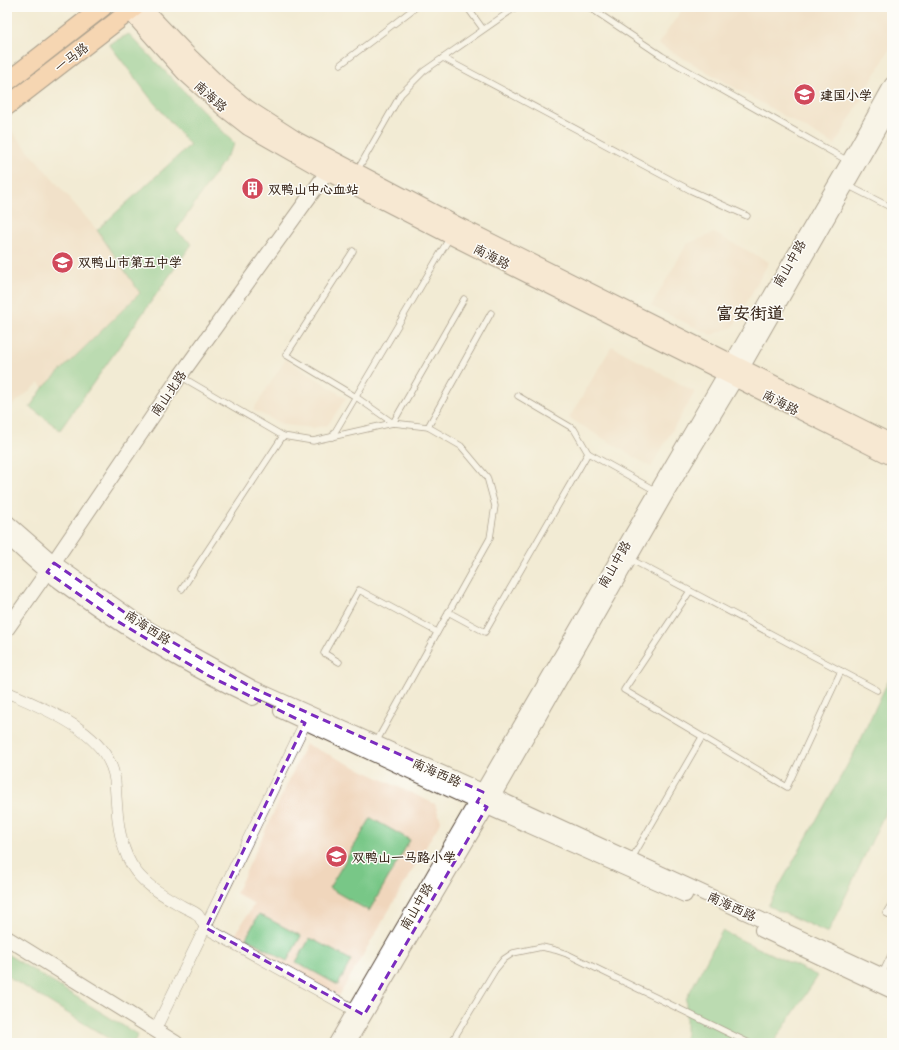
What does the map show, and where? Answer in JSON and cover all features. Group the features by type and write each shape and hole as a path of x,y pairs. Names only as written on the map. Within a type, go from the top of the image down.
{"main road":[{"name":"一马路","path":"7,82 103,7"},
{"name":"一马路","path":"7,106 133,8"},
{"name":"南海路","path":"133,8 184,72 225,110 248,127 331,166 733,371 892,457"},
{"name":"南海路","path":"331,166 357,172 454,230"},
{"name":"南海路","path":"733,371 892,443"}],"street":[{"name":"南山中路","path":"733,371 892,84"},
{"name":"南山中路","path":"336,1043 359,1013 733,371 847,185 892,105"},
{"name":"南山北路","path":"7,629 180,376 331,166"},
{"name":"南山中路","path":"485,799 630,559 661,494"},
{"name":"南海西路","path":"7,522 50,567 117,621 168,653 242,693 305,723 372,748"},
{"name":"南海西路","path":"7,537 50,567 141,624 252,688 372,748 485,799 678,892 892,991"},
{"path":"7,692 60,716 75,726 104,754 114,779 120,833 130,864 140,878 153,888 198,915 206,928 359,1013"},
{"path":"155,1030 305,723"},
{"name":"南海西路","path":"485,799 631,860 887,977"},
{"path":"7,938 176,1043"},
{"name":"南山中路","path":"348,1043 359,1013"}],"lane":[{"path":"341,64 416,7"},
{"path":"467,7 483,29"},
{"path":"357,172 401,94 424,71 516,7"},
{"path":"589,7 662,56 849,161"},
{"path":"443,58 690,190 747,216"},
{"path":"847,185 892,208"},
{"path":"332,437 454,230"},
{"path":"353,251 286,355 356,397 393,422"},
{"path":"393,422 464,299"},
{"path":"428,427 491,313"},
{"path":"180,376 283,436 313,441 393,422 428,427 461,446 487,477 495,506 490,538 372,748"},
{"path":"518,396 574,429 588,453 661,494"},
{"path":"182,590 283,436"},
{"path":"448,612 485,632 588,453"},
{"path":"630,559 877,690"},
{"path":"339,662 324,653 359,590 437,632"},
{"path":"690,591 624,690 787,787 841,671"},
{"path":"631,860 702,737"},
{"path":"892,903 886,913 892,916"},
{"path":"451,1043 495,970 504,959 513,953 542,947 567,954 749,1043"},
{"path":"887,977 892,953"}],"highlighted area":[{"path":"54,563 141,624 253,688 483,792 477,802 487,807 364,1015 206,928 305,723 209,676 117,621 47,572"}],"shaded area":[{"name":"建国小学","path":"684,7 878,7 887,13 892,23 892,45 835,145 658,44"},
{"name":"双鸭山市第五中学","path":"7,126 97,230 140,293 43,388 39,383 7,410"},
{"path":"714,233 769,262 733,327 711,335 651,306 687,244"},
{"path":"612,346 695,392 651,467 569,418"},
{"path":"286,359 346,398 328,425 313,428 284,425 253,410"},
{"name":"双鸭山一马路小学","path":"306,744 435,804 441,821 339,996 234,937 254,904 236,893"}],"green space":[{"path":"129,34 235,144 176,231 192,244 60,430 30,407 43,388 140,293 97,230 190,145 151,99 109,44"},
{"path":"892,673 892,798 828,933 768,906 853,755"},
{"path":"371,818 410,840 369,911 329,888"},
{"path":"259,914 301,936 287,961 246,938"},
{"path":"722,931 818,976 774,1042 682,1043 686,1036 686,999"},
{"path":"310,938 351,960 338,985 296,962"},
{"path":"7,954 138,1035 133,1043 116,1043 7,976"}],"place":[{"name":"建国小学","path":"805,95"},
{"name":"双鸭山中心血站","path":"252,189"},
{"name":"双鸭山市第五中学","path":"63,262"},
{"name":"双鸭山一马路小学","path":"336,857"}],"district":[{"name":"富安街道","path":"750,313"}]}
